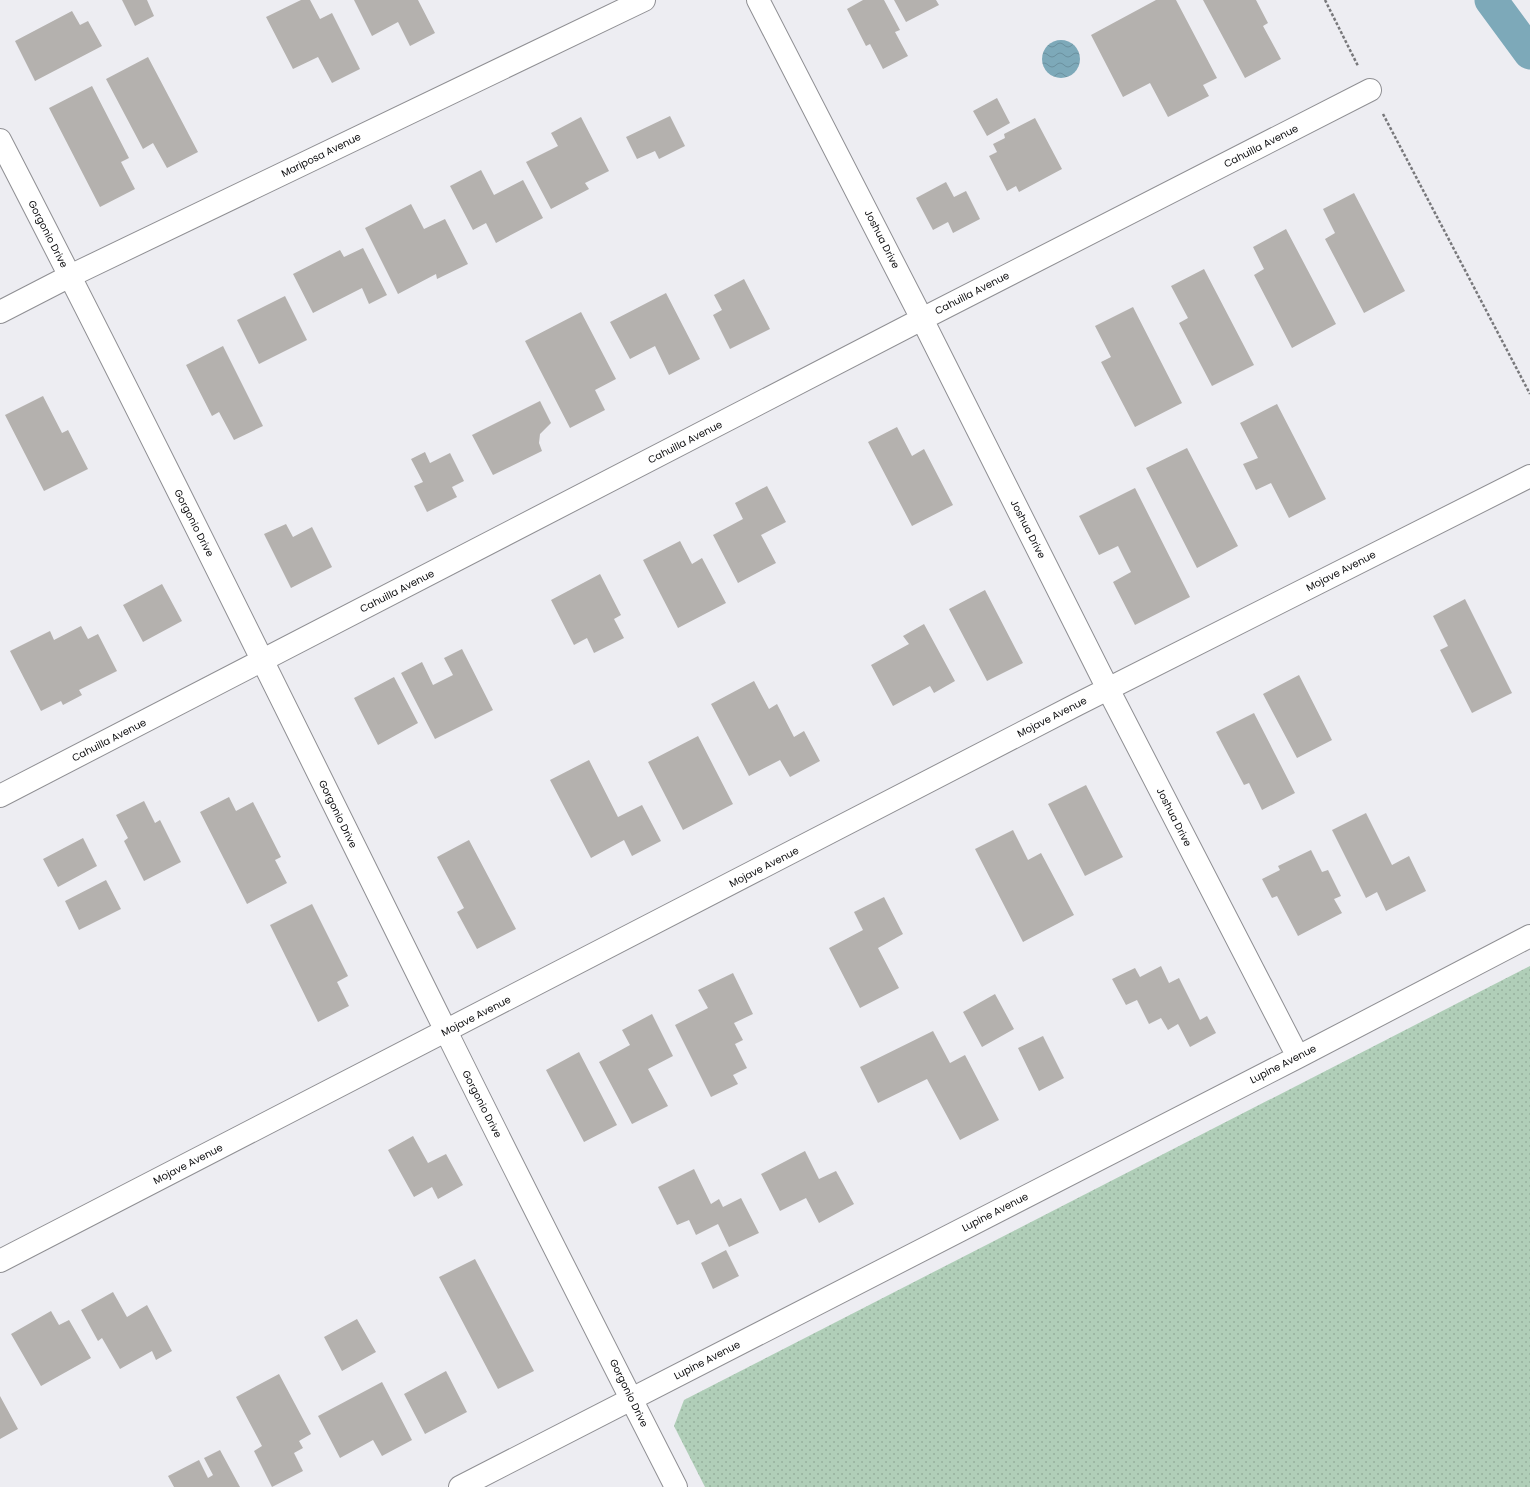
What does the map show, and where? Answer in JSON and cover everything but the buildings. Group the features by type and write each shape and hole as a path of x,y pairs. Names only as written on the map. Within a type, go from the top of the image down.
{"street":[{"name":"Mariposa Avenue","path":"0,312 70,276 644,0"},
{"name":"Joshua Drive","path":"758,0 922,318 1108,688 1298,1057"},
{"name":"Cahuilla Avenue","path":"0,796 922,318 1370,90"},
{"name":"Gorgonio Drive","path":"0,140 263,660 446,1031 676,1487"},
{"name":"Mojave Avenue","path":"0,1261 1108,688 1530,476"},
{"name":"Lupine Avenue","path":"460,1487 1298,1057 1530,936"}],"path":[{"path":"1325,0 1370,90 1530,394"}],"green space":[{"path":"1530,966 1530,1487 705,1487 674,1426 684,1400"}],"water":[{"path":"1061,40 1074,46 1080,59 1074,72 1061,78 1048,72 1042,59 1048,46"}],"waterway":[{"path":"1491,0 1530,53"}]}
